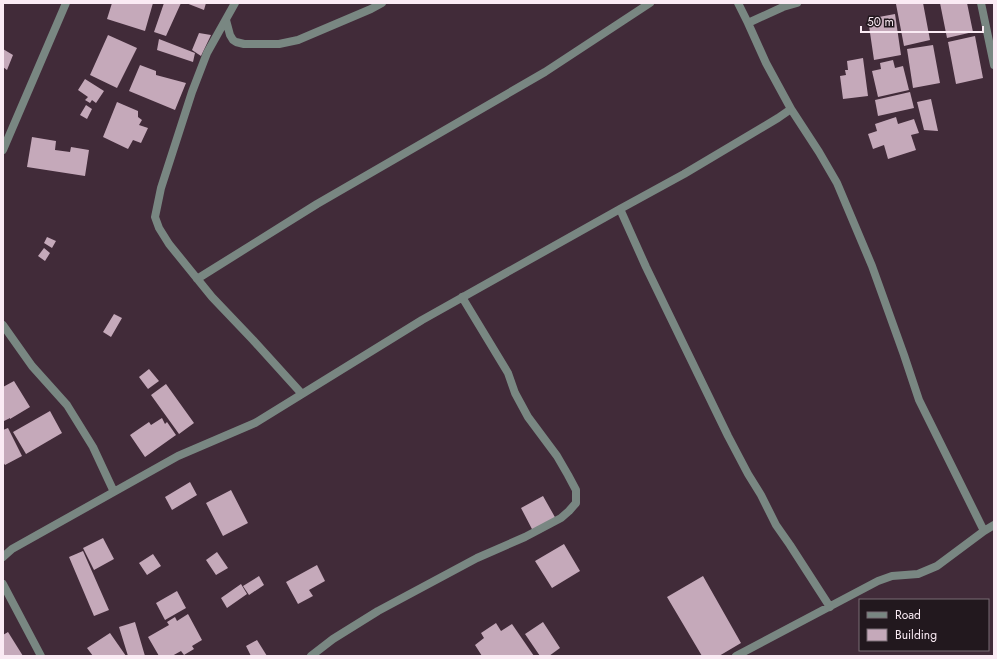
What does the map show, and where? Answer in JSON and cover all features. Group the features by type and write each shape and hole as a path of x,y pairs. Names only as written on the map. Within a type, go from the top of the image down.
{"street":[{"path":"3,150 66,3"},
{"path":"235,3 208,53 192,92 161,188 155,217 159,228 169,244 197,279 302,394"},
{"path":"226,20 230,35 236,42 244,44 279,44 298,40 371,10 382,3"},
{"path":"197,279 317,204 545,72 650,3"},
{"path":"738,3 766,63 791,109 837,183 872,266 919,400 984,531"},
{"path":"748,23 784,7 797,3"},
{"path":"981,3 994,65"},
{"path":"3,557 12,549 178,456 255,422 422,320 691,171 791,109"},
{"path":"620,209 646,267 744,468 761,495 776,525 830,607"},
{"path":"311,656 333,639 378,611 477,558 525,537 561,518 576,503 576,490 568,475 557,456 528,417 515,393 508,373 462,297"},
{"path":"3,325 32,366 67,404 93,447 114,492"},
{"path":"742,655 878,581 892,576 918,574 937,566 994,524"},
{"path":"3,584 41,656"}],"building":[{"path":"112,3 153,3 145,31 107,19"},
{"path":"164,3 181,3 166,36 154,32"},
{"path":"186,3 206,3 204,10"},
{"path":"923,3 930,40 904,46 896,4"},
{"path":"940,3 967,3 973,32 947,38"},
{"path":"895,14 901,55 874,60 868,19"},
{"path":"199,33 211,35 201,56 192,50"},
{"path":"108,35 137,48 117,88 90,75"},
{"path":"975,36 983,78 956,84 948,42"},
{"path":"159,39 195,53 193,62 157,50"},
{"path":"933,45 940,83 913,88 907,49"},
{"path":"3,49 13,55 7,70 3,67"},
{"path":"863,58 868,96 843,99 840,76 846,75 845,70 848,70 847,61"},
{"path":"893,60 895,68 903,66 909,90 878,97 872,71 881,69 880,63"},
{"path":"140,65 156,71 156,75 186,83 175,110 129,91"},
{"path":"85,79 104,91 96,103 92,100 90,103 85,100 88,97 78,90"},
{"path":"910,92 914,108 878,116 875,100"},
{"path":"931,99 938,131 924,130 917,102"},
{"path":"117,102 138,111 138,117 142,120 139,125 148,128 141,143 133,140 128,149 103,137"},
{"path":"86,105 92,109 87,119 80,115"},
{"path":"896,117 898,124 914,119 919,133 911,135 916,150 888,159 884,145 873,149 868,134 877,131 875,124"},
{"path":"32,137 56,141 55,150 70,152 71,147 89,150 85,176 27,167"},
{"path":"47,237 56,241 52,248 44,243"},
{"path":"44,248 50,253 45,261 38,256"},
{"path":"114,314 122,318 111,337 103,332"},
{"path":"149,369 159,381 148,389 139,377"},
{"path":"14,381 30,407 4,421 3,387"},
{"path":"166,384 194,423 179,434 151,395"},
{"path":"50,411 62,433 26,454 13,432"},
{"path":"162,418 165,424 167,422 176,435 145,457 130,435 149,422 151,425"},
{"path":"8,428 22,456 5,465 3,462 3,430"},
{"path":"190,482 197,495 172,510 165,497"},
{"path":"231,490 248,523 223,536 206,503"},
{"path":"543,496 556,519 533,531 521,508"},
{"path":"103,538 114,559 94,570 83,548"},
{"path":"564,544 580,571 552,588 535,561"},
{"path":"83,551 109,610 94,616 69,557"},
{"path":"217,552 228,568 216,575 206,560"},
{"path":"153,554 161,566 147,575 139,563"},
{"path":"317,565 325,581 309,590 313,596 298,604 286,582"},
{"path":"259,576 264,585 249,595 243,586"},
{"path":"703,576 741,643 719,656 702,656 667,597"},
{"path":"241,584 247,594 227,608 221,598"},
{"path":"177,591 186,608 165,620 156,603"},
{"path":"188,614 202,640 192,646 194,649 184,655 181,651 172,656 159,656 148,637 169,625 167,622 175,617 177,621"},
{"path":"135,622 145,656 128,656 119,627"},
{"path":"543,622 560,648 549,656 540,656 525,634"},
{"path":"496,623 501,631 512,624 534,656 482,656 475,645 484,638 481,633"},
{"path":"8,632 23,656 3,656 3,635"},
{"path":"110,633 126,656 93,656 87,648"},
{"path":"257,640 267,656 251,656 246,646"}]}
